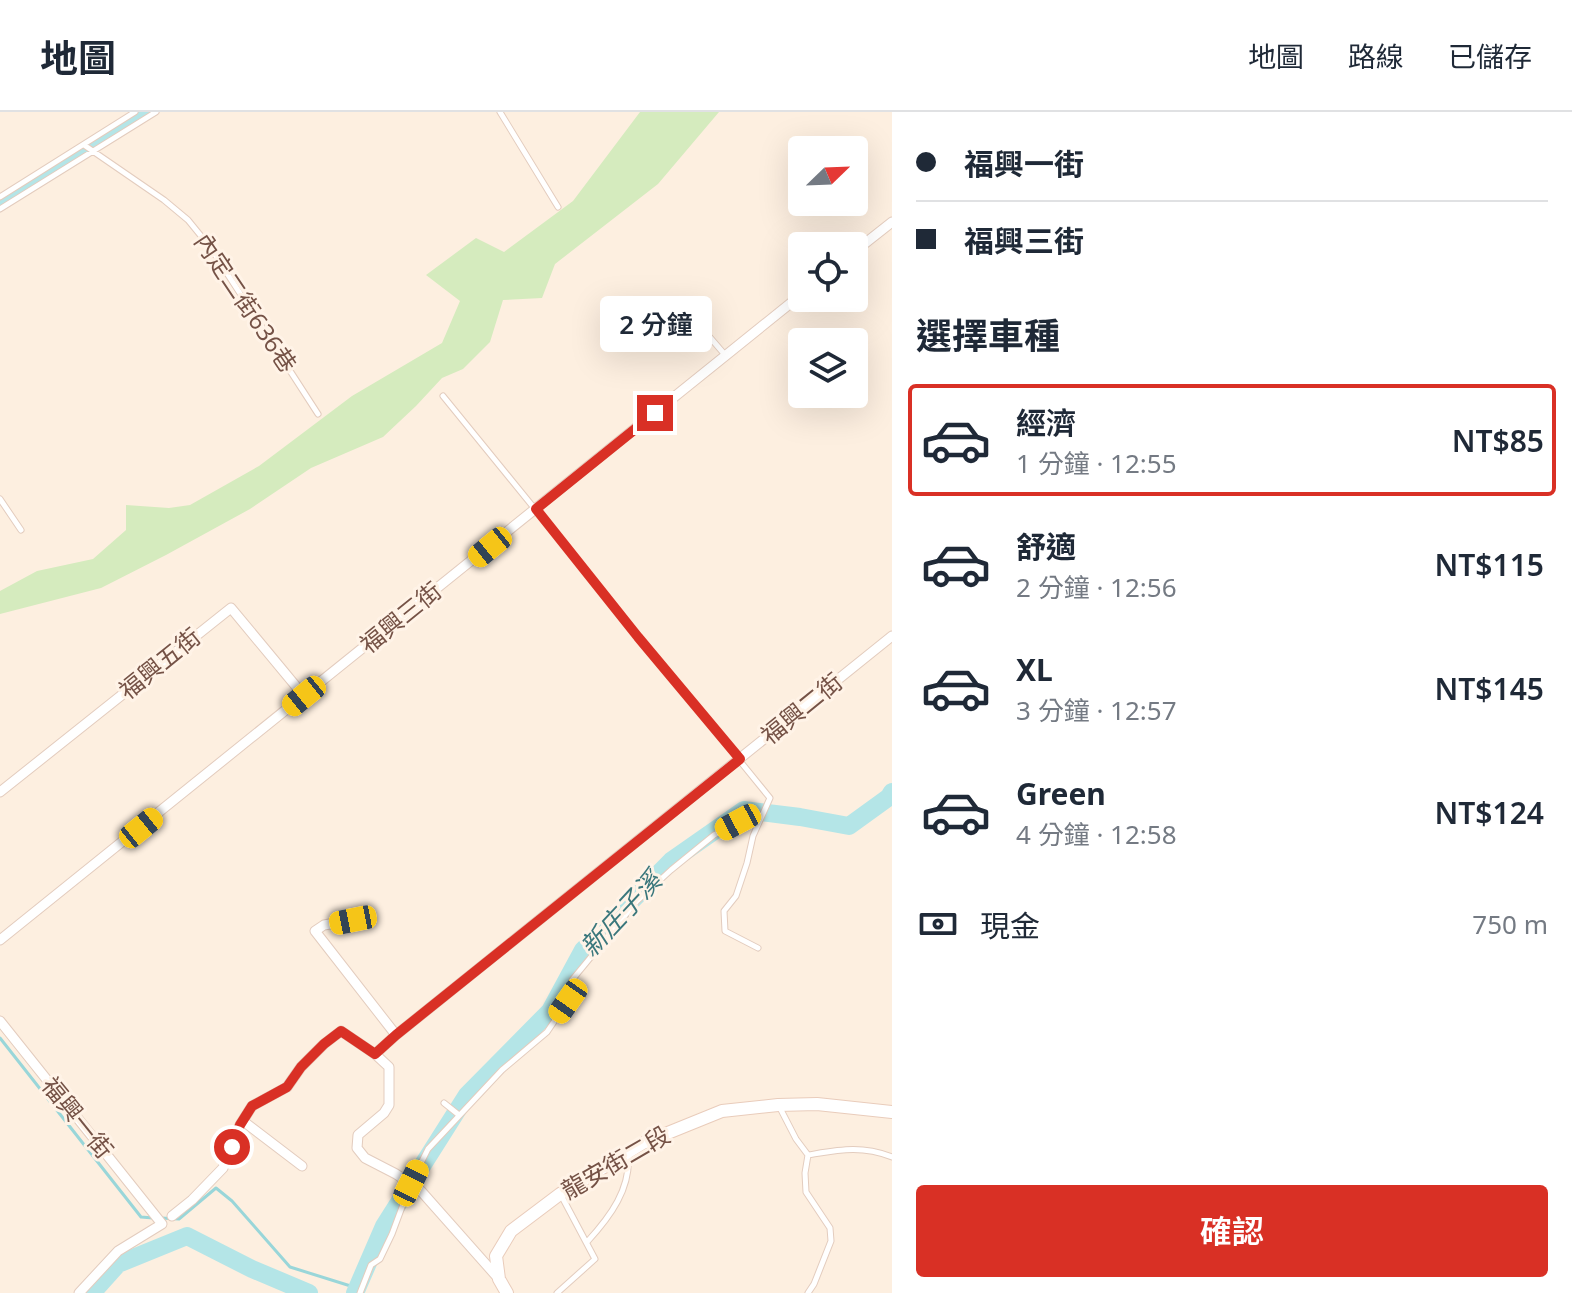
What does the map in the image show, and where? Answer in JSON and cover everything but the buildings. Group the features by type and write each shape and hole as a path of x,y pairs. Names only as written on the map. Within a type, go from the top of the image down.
{"street":[{"path":"868,241 892,222"},
{"name":"福興三街","path":"0,940 788,305"},
{"name":"福興五街","path":"0,792 231,608 304,696"},
{"name":"福興二街","path":"375,1054 892,636"},
{"path":"353,920 324,925 315,931 396,1035"},
{"name":"福興一街","path":"0,1021 162,1219"},
{"path":"79,1293 118,1251 192,1200 223,1168 252,1106 287,1087 301,1067 341,1031 389,1067 389,1105 358,1135 357,1148 365,1158 421,1191 499,1279 507,1293"},
{"name":"龍安街二段","path":"499,1279 496,1256 511,1231 560,1194 627,1151 669,1131 722,1111 778,1105 817,1104 892,1112"},
{"path":"243,1121 302,1166"}],"lane":[{"path":"0,197 135,112"},
{"path":"0,209 156,112"},
{"path":"500,112 558,207"},
{"name":"內定二街636巷","path":"84,145 188,220 210,247 318,414"},
{"path":"695,320 726,356"},
{"path":"443,396 770,798 753,836 736,896 724,911 725,931 758,948"},
{"path":"0,499 21,530"},
{"path":"360,1293 371,1265 380,1259 392,1234 409,1182 428,1149 502,1070 547,1032 568,1001 572,980 637,901 714,835 738,822 763,814"},
{"path":"444,1103 459,1115"},
{"path":"778,1105 808,1155 806,1192 830,1228 831,1241 808,1293"},
{"path":"808,1155 845,1149 872,1150 892,1157"},
{"path":"587,1242 622,1196 629,1166 627,1151"},
{"path":"557,1293 595,1259 560,1194"}],"green space":[{"path":"640,112 719,112 658,184 555,264 542,298 503,300 490,342 463,369 442,378 383,437 311,468 250,509 101,588 0,614 0,591 37,571 93,559 126,530 126,505 169,508 190,505 259,466 352,396 442,343 460,301 426,275 476,238 504,252 573,201"}],"waterway":[{"path":"0,205 148,112"},
{"name":"新庄子溪","path":"355,1293 384,1226 467,1095 550,1011 583,950 671,861 744,810 849,826 892,792"},
{"path":"0,1038 141,1217 153,1218"},
{"path":"161,1218 179,1219 216,1188 232,1201 290,1267 357,1288"},
{"name":"新庄子溪","path":"92,1293 118,1264 187,1236 309,1293"}],"route":[{"path":"232,1147 240,1125 252,1106 287,1087 301,1067 341,1031 375,1054 740,759 536,509 655,413"}]}
